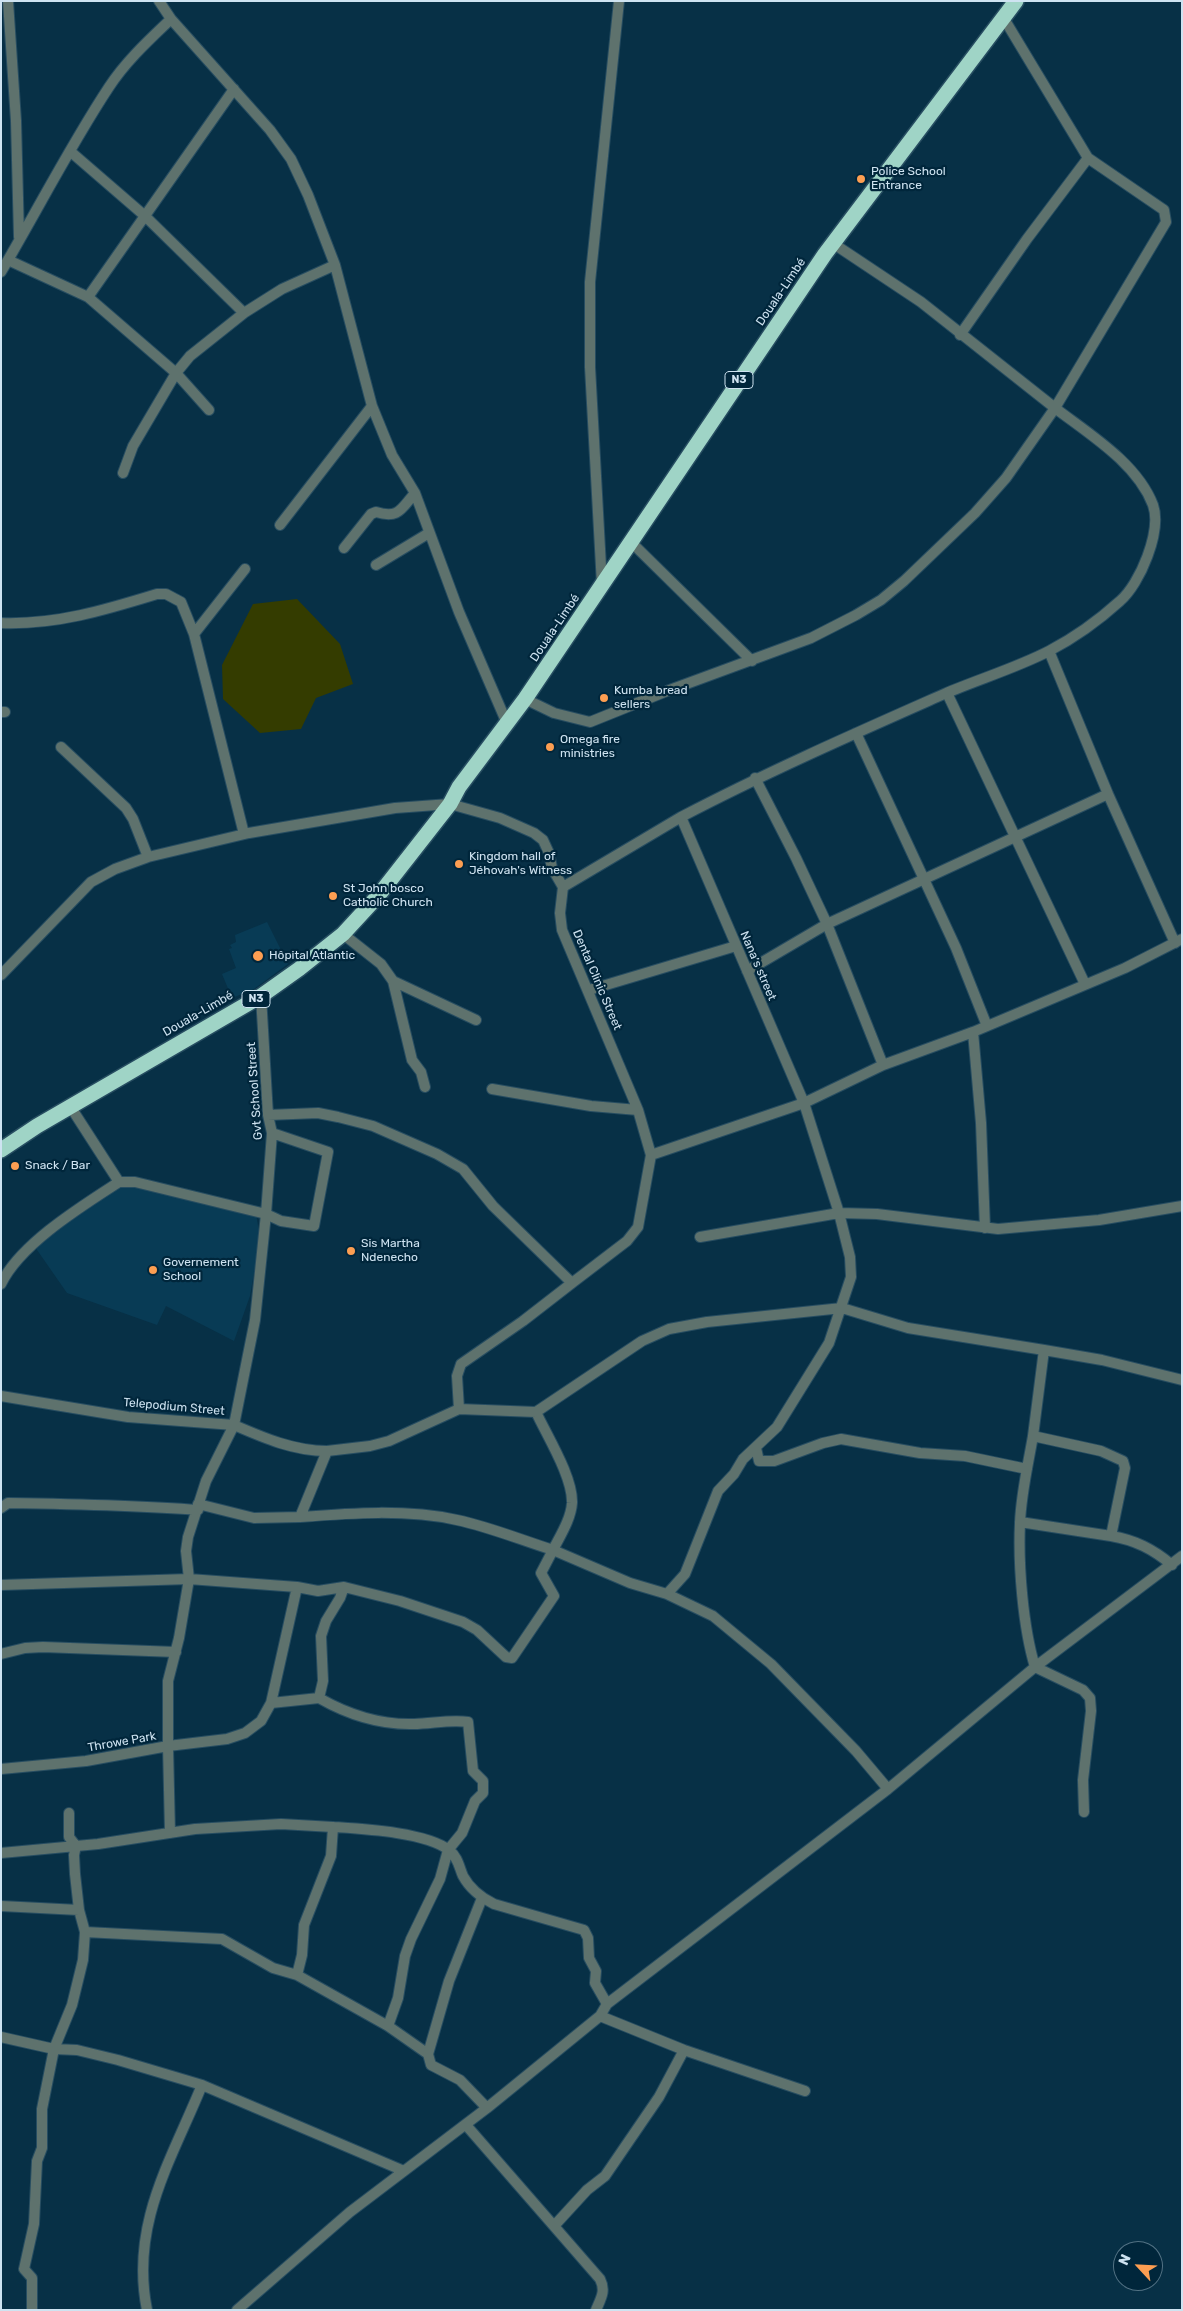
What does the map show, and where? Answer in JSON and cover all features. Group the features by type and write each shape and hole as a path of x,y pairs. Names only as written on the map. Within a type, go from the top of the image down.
{"highway":[{"name":"Douala-Limbé","path":"1,1150 70,1106 261,996 343,934 378,896 450,804 459,787 525,699 630,540 825,254 1016,1"}],"street":[{"path":"8,1 16,121 19,238"},
{"path":"159,1 171,19 270,130 291,160 308,195 335,265 372,406 392,455 415,493 459,612 506,722"},
{"path":"602,585 590,367 590,282 619,1"},
{"path":"525,699 554,713 590,722 667,691 811,638 881,600 904,581 975,513 1006,478 1055,408 1166,222 1167,216 1164,210 1088,158 1003,17"},
{"path":"1,272 19,238 110,86 131,60 171,19"},
{"path":"88,297 234,89"},
{"path":"70,152 145,216 244,313"},
{"path":"960,335 1027,239 1088,158"},
{"path":"1,975 91,882 115,868 148,857 244,834 353,814 450,804 500,818 534,833 543,840 549,853 552,868 563,887 681,817 755,778 947,693 1049,651 1092,624 1122,600 1139,573 1156,533 1153,506 1135,475 1107,449 920,302 834,244"},
{"path":"8,260 88,297 176,373 209,410"},
{"path":"123,473 132,446 176,373 190,356 244,313 289,285 335,265"},
{"path":"280,525 372,406"},
{"path":"344,548 371,514 376,512 389,516 396,514 415,493"},
{"path":"376,565 429,534"},
{"path":"630,540 752,661"},
{"path":"194,634 246,569"},
{"path":"1,624 53,621 88,615 157,594 166,594 181,602 194,634 244,834"},
{"path":"459,1409 457,1376 461,1364 523,1321 627,1242 638,1227 651,1155 804,1103 884,1065 973,1032 1125,968 1178,941 1108,794 1049,651"},
{"path":"947,693 1014,837 1086,984"},
{"path":"856,733 956,948 987,1026"},
{"path":"61,747 126,808 133,819 148,857"},
{"path":"755,778 827,924 884,1065"},
{"path":"747,971 827,924 1108,794"},
{"name":"Nana׳s street","path":"667,1594 685,1574 718,1491 734,1474 743,1459 776,1427 819,1362 829,1343 842,1308 851,1268 839,1213 804,1103 681,817"},
{"name":"Dental Clinic Street","path":"563,887 560,913 562,930 589,990 638,1110 651,1155"},
{"path":"343,934 381,964 393,980 412,1060 422,1072 425,1087"},
{"path":"589,990 736,946"},
{"path":"393,980 476,1020"},
{"name":"Gvt School Street","path":"234,1425 255,1320 272,1133 268,1115 261,996"},
{"path":"973,1032 985,1228"},
{"path":"492,1089 591,1106 638,1110"},
{"path":"70,1106 119,1182"},
{"path":"268,1115 318,1113 338,1117 373,1126 437,1154 463,1169 493,1206 572,1283"},
{"path":"1,1284 16,1260 32,1246 78,1209 119,1182 134,1182 266,1214 281,1221 314,1226 328,1154 322,1148 272,1133"},
{"path":"700,1237 839,1213 877,1214 985,1228 1064,1224 1139,1215 1182,1206"},
{"path":"234,1425 258,1436 308,1451 327,1451 370,1446 389,1441 459,1409 536,1412 596,1370 642,1341 669,1328 707,1322 842,1308 908,1328 1102,1360 1182,1380"},
{"path":"1036,1667 1027,1629 1020,1522 1044,1350"},
{"name":"Telepodium Street","path":"1,1396 128,1416 234,1425 198,1507 186,1551 189,1579"},
{"path":"1,1584 189,1579 297,1587 318,1591 344,1587 400,1601 463,1622 477,1630 506,1657 512,1658 554,1596 541,1573 566,1525 572,1504 571,1492 561,1463 536,1412"},
{"path":"1033,1436 1093,1448 1117,1456 1123,1461 1125,1468 1111,1536"},
{"path":"756,1448 758,1461 765,1462 774,1461 824,1443 841,1439 920,1453 965,1456 1027,1469"},
{"path":"300,1517 327,1451"},
{"path":"1,1508 8,1503 198,1507 254,1518 420,1515 456,1520 486,1528 553,1550 630,1583 667,1594 713,1616 771,1664 856,1751 888,1789"},
{"path":"1020,1522 1131,1540 1146,1546 1172,1565"},
{"path":"237,2310 350,2212 466,2125 600,2016 607,2004 888,1789 1036,1667 1182,1556"},
{"name":"Throwe Park","path":"1,1769 86,1761 168,1746 168,1681 176,1652 189,1579"},
{"path":"170,1833 168,1746 227,1739 245,1733 261,1720 271,1703 297,1587"},
{"path":"318,1698 323,1681 321,1636 326,1620 340,1598 344,1587"},
{"path":"1,1654 25,1648 43,1647 176,1652"},
{"path":"1036,1667 1083,1690 1090,1698 1091,1711 1083,1780 1084,1812"},
{"path":"271,1703 318,1698 356,1715 388,1722 411,1724 468,1722 472,1745 473,1771 483,1781 483,1793 475,1801 462,1834 448,1850 440,1879 411,1939 405,1956 398,1998 388,2026"},
{"path":"69,1813 69,1837 76,1846"},
{"path":"1,1853 76,1846 195,1829 281,1824 333,1826 405,1835 448,1850 457,1860 469,1886 482,1898 494,1904 584,1930 588,1938 589,1958 596,1971 595,1983 607,2004"},
{"path":"296,1975 302,1955 304,1925 331,1856 333,1826"},
{"path":"32,2310 32,2278 24,2269 34,2224 37,2161 42,2148 42,2109 54,2049 72,2005 80,1975 85,1932 79,1910 74,1855 76,1846"},
{"path":"482,1898 449,1981 428,2054 431,2065 460,2080 487,2108"},
{"path":"1,1906 79,1910"},
{"path":"85,1932 222,1939 274,1968 296,1975 388,2026 428,2054"},
{"path":"600,2016 684,2050 805,2091"},
{"path":"1,2037 54,2049 77,2050 202,2085 404,2171"},
{"path":"554,2226 587,2190 605,2176 659,2097 684,2050"},
{"path":"148,2310 143,2267 146,2228 151,2205 169,2157 202,2085"},
{"path":"466,2125 554,2226 603,2286 603,2294 596,2310"}],"shaded area":[{"name":"Hôpital Atlantic","path":"267,922 288,964 254,989 232,998 222,974 236,968 229,949 232,948 230,945 236,942 235,935"},
{"name":"Governement School","path":"117,1182 256,1214 260,1237 250,1296 234,1341 166,1306 157,1325 67,1293 35,1247"}],"green space":[{"path":"297,599 340,644 353,684 316,698 301,729 260,733 223,699 222,665 253,604"}],"place":[{"name":"Police School Entrance","path":"861,179"},
{"name":"Kumba bread sellers","path":"604,698"},
{"name":"Omega fire ministries","path":"550,747"},
{"name":"Kingdom hall of Jéhovah's Witness","path":"459,864"},
{"name":"St John bosco Catholic Church","path":"333,896"},
{"name":"Hôpital Atlantic","path":"258,956"},
{"name":"Snack / Bar","path":"15,1166"},
{"name":"Sis Martha Ndenecho","path":"351,1251"},
{"name":"Governement School","path":"153,1270"}]}
